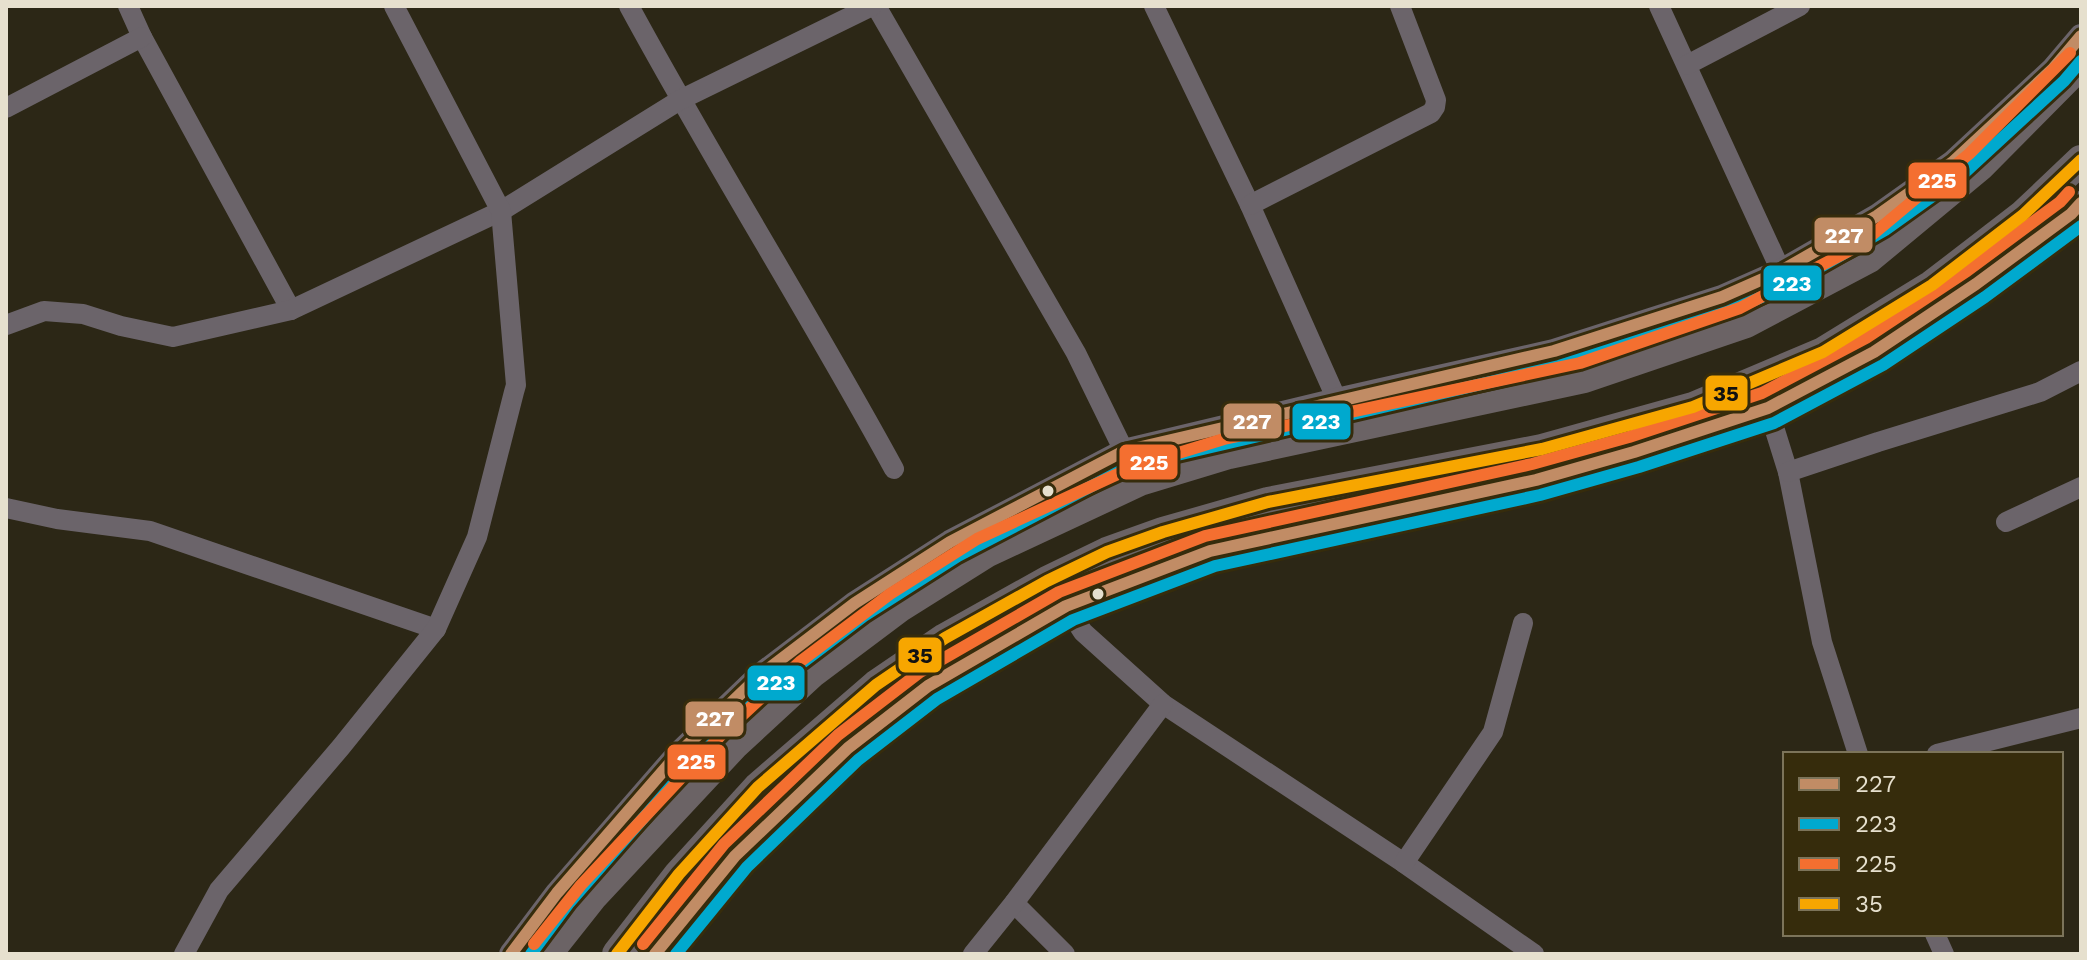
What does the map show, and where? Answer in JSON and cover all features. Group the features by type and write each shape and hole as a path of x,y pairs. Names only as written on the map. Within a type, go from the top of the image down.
{"main road":[{"path":"547,954 593,896 734,745 812,673 900,607 986,553 1140,481 1229,454 1584,378 1746,323 1869,258 1980,166 2081,64"},
{"path":"617,954 679,874 758,787 876,685 945,638 1047,581 1107,552 1163,532 1268,502 1542,449 1693,407 1823,352 1932,285 2023,215 2081,160"}],"street":[{"path":"128,6 291,310"},
{"path":"184,954 219,890 436,629 477,537 516,385 501,211 394,6"},
{"path":"629,6 680,100 861,407 894,469"},
{"path":"6,325 44,311 83,314 173,337 291,310 501,211 680,100 874,6 1076,353 1124,451"},
{"path":"1154,6 1250,205 1337,400"},
{"path":"1250,205 1431,113 1436,100 1400,6"},
{"path":"1659,6 1781,271"},
{"path":"1687,65 1800,6"},
{"path":"511,954 557,893 677,755 759,676 855,603 950,542 1124,451 1554,351 1722,297 1781,271 1877,216 1953,162 2053,69 2081,36"},
{"path":"6,108 142,37"},
{"path":"655,954 735,856 848,748 928,686 1066,606 1210,551 1536,480 1768,408 1887,343 1976,284 2071,214 2081,203"},
{"path":"1788,472 2040,392 2081,371"},
{"path":"1768,408 1788,472 1822,642 1857,752"},
{"path":"2006,522 2081,487"},
{"path":"6,508 57,519 150,531 436,629"},
{"path":"1066,606 1083,632 1163,704 1404,863 1534,954"},
{"path":"1404,863 1493,732 1523,623"},
{"path":"973,954 1163,704"},
{"path":"1945,752 2081,718"},
{"path":"1014,903 1065,954"}],"transit line":[{"name":"227","path":"511,954 557,893 677,755 759,676 855,603 950,542 1124,451 1554,351 1722,297 1781,271 1877,216 1953,162 2053,69 2081,36"},
{"name":"225","path":"534,944 581,885 722,734 801,661 890,594 977,539 1133,467 1224,439 1580,363 1740,308 1860,245 1969,154 2070,53"},
{"name":"223","path":"531,954 569,903 689,766 769,688 864,616 958,556 1130,466 1559,366 1727,312 1787,286 1885,230 1962,175 2064,81 2081,61"},
{"name":"35","path":"617,954 679,874 758,787 876,685 945,638 1047,581 1107,552 1163,532 1268,502 1542,449 1693,407 1823,352 1932,285 2023,215 2081,160"},
{"name":"225","path":"643,944 724,844 838,735 920,672 1059,592 1205,536 1532,464 1629,437 1762,393 1866,338 1967,271 2069,192"},
{"name":"227","path":"655,954 735,856 848,748 928,686 1066,606 1210,551 1536,480 1768,408 1874,352 1976,284 2071,214 2081,203"},
{"name":"223","path":"676,954 747,867 858,760 937,699 1073,620 1215,566 1540,495 1774,423 1883,365 1985,297 2081,226"}]}
